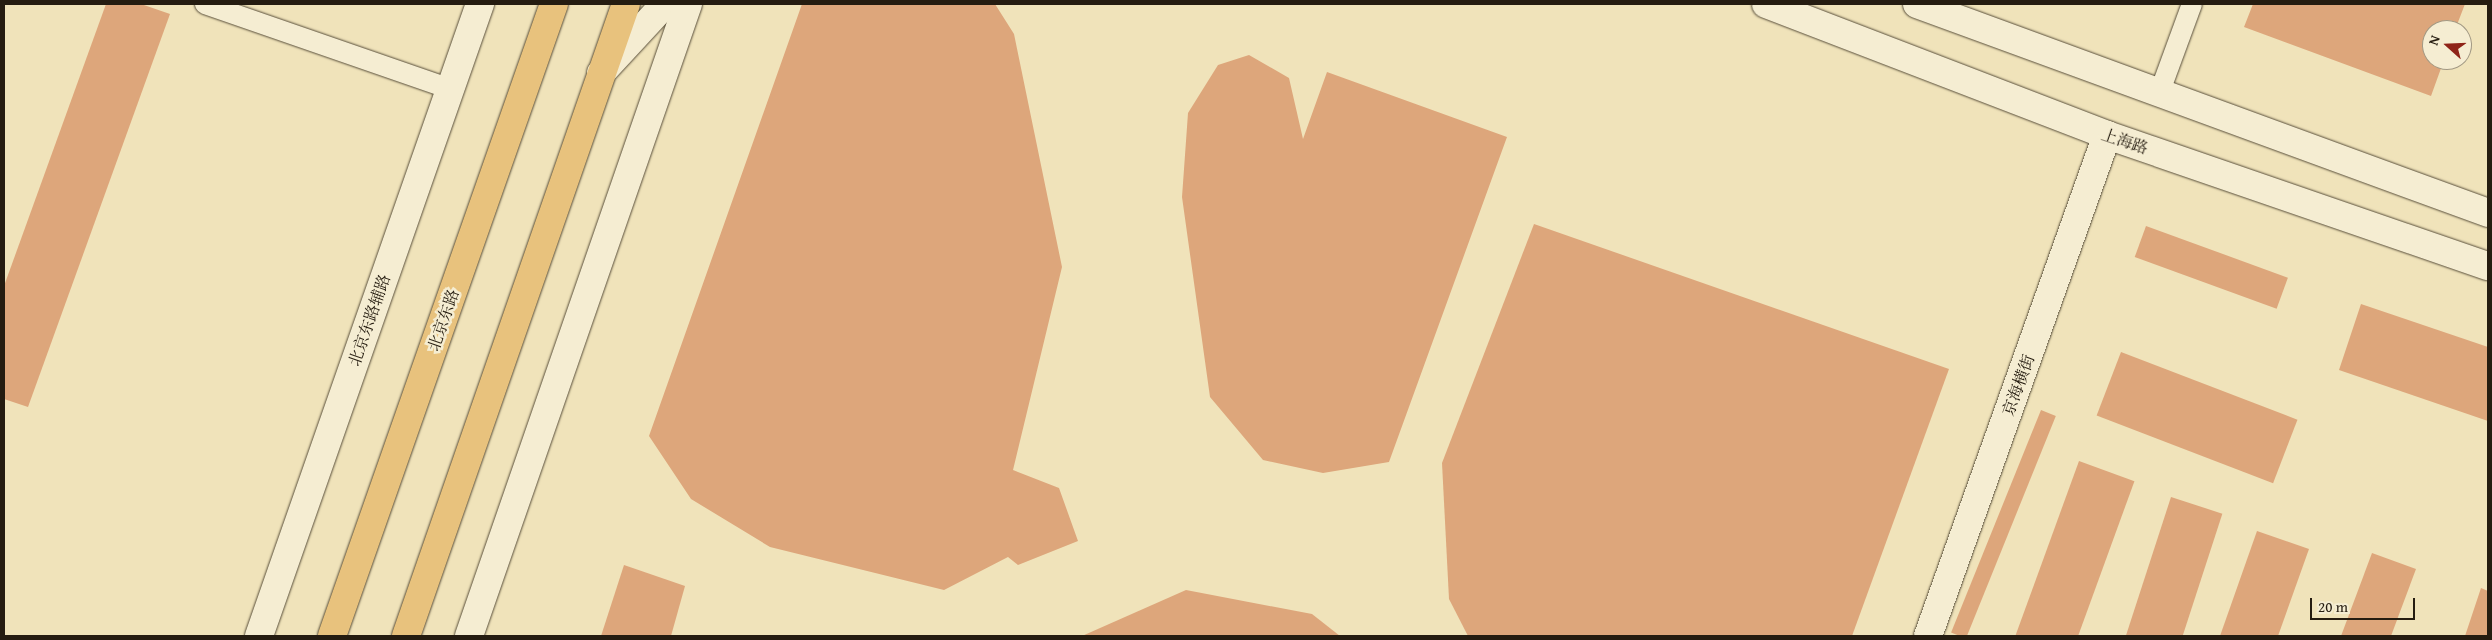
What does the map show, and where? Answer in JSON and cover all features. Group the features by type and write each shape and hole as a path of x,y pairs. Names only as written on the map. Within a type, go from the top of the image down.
{"main road":[{"name":"北京东路辅路","path":"259,636 480,4"},
{"name":"北京东路","path":"332,636 554,4"},
{"path":"406,636 600,74 626,4"},
{"path":"600,74 665,4"},
{"path":"470,636 688,4"},
{"name":"上海路","path":"1766,4 2107,135 2488,266"},
{"path":"1917,4 2488,213"},
{"name":"京海横街","path":"1928,636 2107,135"}],"lane":[{"path":"205,4 450,89"},
{"path":"2159,94 2192,4"}],"building":[{"path":"106,4 141,4 170,14 28,407 4,399 4,286"},
{"path":"802,4 995,4 1014,34 1062,267 1013,470 1059,488 1078,541 1018,565 1008,557 944,590 770,547 691,499 649,436"},
{"path":"2253,4 2465,4 2459,20 2422,20 2422,70 2440,70 2431,96 2244,27"},
{"path":"1249,55 1289,78 1303,139 1327,72 1507,137 1389,462 1323,473 1263,460 1210,397 1182,197 1188,113 1218,65"},
{"path":"1534,224 1949,369 1852,636 1468,636 1449,599 1442,463"},
{"path":"2146,226 2288,278 2277,309 2135,257"},
{"path":"2361,304 2488,347 2488,421 2339,370"},
{"path":"2121,352 2297,420 2273,483 2097,415"},
{"path":"2041,410 2056,416 1967,636 1960,636 1951,633"},
{"path":"2079,461 2134,481 2078,636 2015,636"},
{"path":"2171,497 2222,514 2183,636 2126,636"},
{"path":"2257,531 2309,549 2278,636 2220,636"},
{"path":"2372,553 2416,569 2391,636 2341,636"},
{"path":"624,565 685,586 671,636 601,636"},
{"path":"2481,588 2488,591 2488,636 2465,636"},
{"path":"1186,590 1312,614 1340,636 1082,636"}]}
